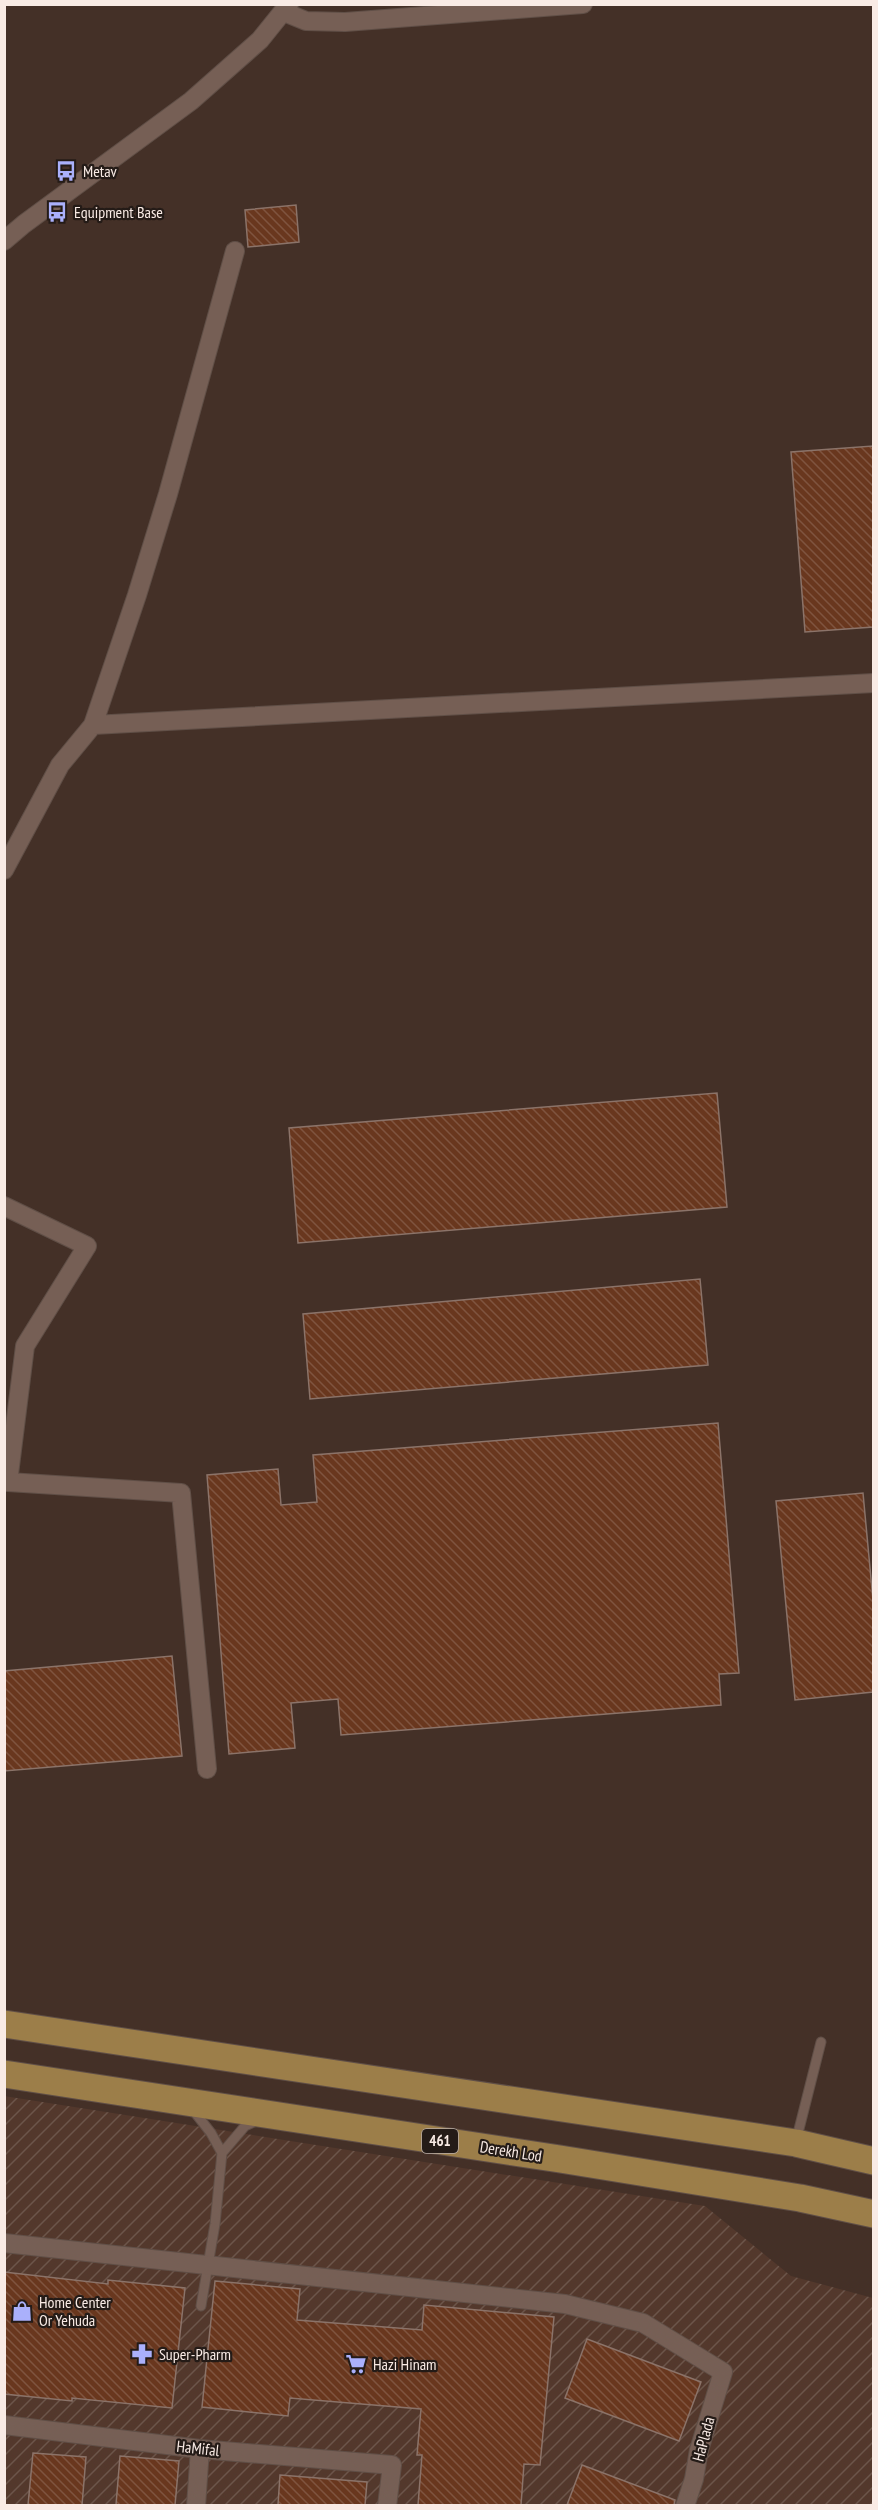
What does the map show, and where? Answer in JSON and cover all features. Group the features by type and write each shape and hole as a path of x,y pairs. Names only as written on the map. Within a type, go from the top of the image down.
{"main road":[{"path":"4,2024 796,2143 873,2161"},
{"name":"Derekh Lod","path":"4,2074 184,2100 800,2198 873,2214"}],"street":[{"path":"4,241 191,101 260,40 286,8 306,21 345,22 583,4"},
{"path":"4,870 60,765 93,724 165,506 235,251"},
{"path":"93,724 873,683"},
{"path":"4,1206 87,1246 25,1346 8,1482 182,1493 207,1769"},
{"path":"4,2243 208,2265"},
{"name":"HaPlada","path":"208,2265 565,2304 643,2323 723,2372 685,2505"},
{"name":"HaMifal","path":"5,2431 392,2465 387,2505"},
{"path":"196,2505 200,2449"}],"lane":[{"path":"796,2143 821,2042"},
{"path":"184,2100 199,2117 222,2153"},
{"path":"201,2306 215,2224 222,2153 245,2126 277,2116"}],"shaded area":[{"path":"4,2096 705,2206 791,2276 873,2298 873,2505 5,2505"}],"building":[{"path":"296,205 299,242 248,247 245,210"},
{"path":"873,446 873,627 805,632 791,452"},
{"path":"717,1093 727,1207 298,1243 289,1128"},
{"path":"700,1279 708,1365 310,1399 303,1314"},
{"path":"718,1423 739,1673 719,1674 721,1705 341,1735 338,1699 291,1703 295,1748 229,1754 207,1475 278,1469 281,1505 317,1502 313,1455"},
{"path":"863,1493 873,1600 873,1692 795,1700 776,1501"},
{"path":"172,1656 182,1756 4,1771 4,1671"},
{"path":"4,2272 108,2284 108,2280 185,2288 172,2408 4,2394"},
{"path":"215,2281 300,2289 297,2320 422,2330 424,2305 554,2317 540,2465 524,2464 521,2505 418,2505 422,2455 417,2455 421,2409 290,2398 288,2416 202,2407"},
{"path":"587,2339 701,2382 679,2441 565,2398"},
{"path":"33,2453 86,2457 82,2505 28,2505"},
{"path":"120,2456 179,2461 175,2505 116,2505"},
{"path":"582,2465 675,2500 674,2505 567,2505"},
{"path":"280,2475 367,2482 365,2505 278,2505"}],"place":[{"name":"Metav","path":"66,171"},
{"name":"Equipment Base","path":"57,212"},
{"name":"Home Center Or Yehuda","path":"22,2311"},
{"name":"Super-Pharm","path":"142,2354"},
{"name":"Hazi Hinam","path":"356,2364"}]}
